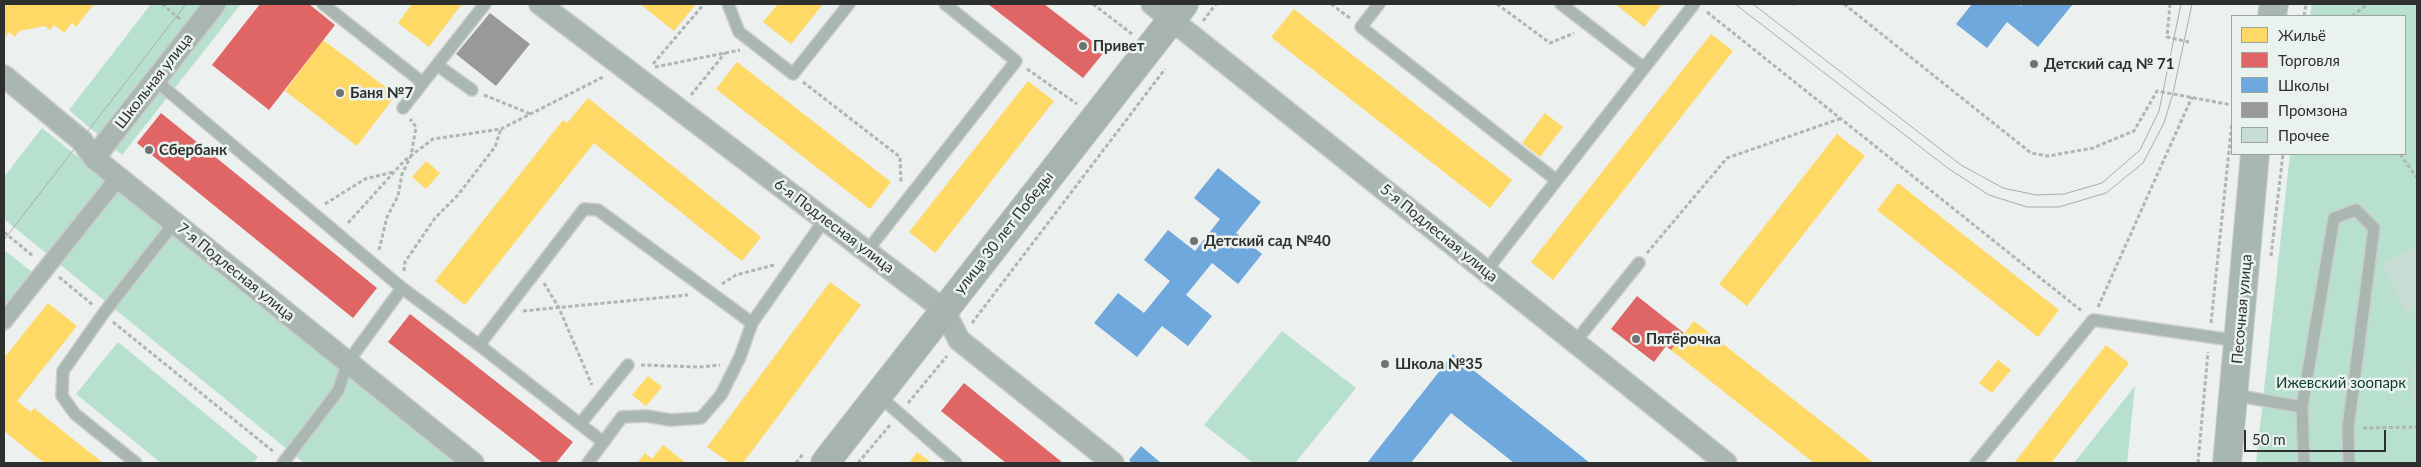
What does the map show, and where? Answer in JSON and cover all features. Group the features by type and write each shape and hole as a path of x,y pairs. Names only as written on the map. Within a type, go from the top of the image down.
{"main road":[{"name":"улица 30 лет Победы","path":"825,463 1175,16"},
{"name":"Песочная улица","path":"2227,463 2255,155"}],"street":[{"name":"Школьная улица","path":"94,158 215,4"},
{"name":"6-я Подлесная улица","path":"548,6 640,79 944,310 959,340 1113,463"},
{"name":"5-я Подлесная улица","path":"1175,16 1486,271 1726,463"},
{"name":"7-я Подлесная улица","path":"4,76 82,141 94,158 118,178 473,463"},
{"path":"4,321 118,178"}],"lane":[{"path":"323,4 423,82"},
{"path":"403,108 485,4"},
{"path":"728,4 738,32 792,74 849,4"},
{"path":"867,251 1016,61 945,4"},
{"path":"1379,4 1361,27 1556,180"},
{"path":"1561,4 1644,68"},
{"path":"1486,271 1644,68 1699,7"},
{"path":"437,65 472,90"},
{"path":"155,80 402,288 604,442"},
{"path":"479,345 584,209 598,210 752,323"},
{"path":"2304,463 2302,407 2334,218 2356,210 2374,228 2348,428 2348,463"},
{"path":"588,463 622,416 647,416 670,420 701,418 721,395 737,364 752,323 825,219"},
{"path":"136,463 75,414 62,396 63,371 103,314 174,223"},
{"path":"1575,342 1639,264"},
{"path":"284,462 338,391 348,362 402,288"},
{"path":"1976,463 2093,320 2239,341"},
{"path":"580,424 628,365"},
{"path":"878,395 956,463"},
{"path":"2234,395 2302,407"}],"path":[{"path":"704,4 650,68 757,47"},
{"path":"1093,4 1132,35"},
{"path":"1175,16 1216,4"},
{"path":"1331,4 1361,27"},
{"path":"1497,4 1550,43 1590,26"},
{"path":"1844,4 2031,153 2048,156 2093,148 2134,131 2157,90 2231,105"},
{"path":"2170,4 2167,37 2189,42"},
{"path":"2353,15 2368,4"},
{"path":"1699,7 1843,118 2093,320 2192,97"},
{"path":"680,109 725,53"},
{"path":"1016,61 1077,104"},
{"path":"858,463 959,340 1169,64"},
{"path":"792,74 900,157 902,207"},
{"path":"338,234 394,172 411,156 434,139 501,129 604,77 640,79"},
{"path":"472,90 531,114"},
{"path":"381,270 378,250 387,218 398,196 402,174 411,156 416,127 403,108"},
{"path":"1639,264 1727,158 1843,118"},
{"path":"402,288 405,262 435,218 458,195 495,147 501,129"},
{"path":"2198,463 2209,337 2231,131"},
{"path":"2401,155 2417,178"},
{"path":"311,211 365,180 394,172"},
{"path":"4,232 284,462"},
{"path":"502,313 710,292 736,275 795,260"},
{"path":"536,269 559,308 583,361 598,402"},
{"path":"628,365 699,367 737,364"},
{"path":"2348,428 2417,427"}],"green space":[{"path":"151,4 241,4 122,155 69,110"},
{"name":"Ижевский зоопарк","path":"2312,4 2417,4 2417,463 2256,463 2290,155 2406,155 2406,15 2310,15"},
{"path":"42,128 454,463 304,463 4,219 4,177"},
{"path":"4,250 45,282 4,334"},
{"path":"1282,331 1356,388 1295,463 1253,463 1204,425"},
{"path":"118,342 258,457 253,463 161,463 76,394"},
{"path":"2135,386 2127,463 2074,463"}],"building: Жильё":[{"path":"4,4 94,4 76,27 72,23 64,33 54,25 50,30 45,26 19,31 15,37 9,32 4,39"},
{"path":"412,4 462,4 429,47 398,23"},
{"path":"640,4 696,4 674,31"},
{"path":"778,4 823,4 791,44 763,22"},
{"path":"1615,4 1662,4 1644,27"},
{"path":"1294,9 1512,180 1490,208 1271,37"},
{"path":"1711,34 1733,51 1553,280 1531,262"},
{"name":"Баня №7","path":"323,40 396,95 357,146 285,91"},
{"path":"737,62 891,182 870,209 716,89"},
{"path":"1028,81 1054,101 935,253 909,232"},
{"path":"588,98 761,237 742,261 594,143 465,305 435,281 563,120 567,123"},
{"path":"1545,113 1563,127 1540,157 1522,143"},
{"path":"1837,134 1865,156 1747,306 1719,284"},
{"path":"426,161 440,173 426,189 412,177"},
{"path":"1898,183 2059,310 2038,337 1877,210"},
{"path":"830,282 861,305 743,463 730,463 707,447"},
{"path":"48,303 77,326 17,401 31,412 34,408 103,463 44,463 4,431 4,358"},
{"path":"1694,321 1874,463 1814,463 1671,350"},
{"path":"2106,345 2129,363 2051,463 2014,463"},
{"path":"1998,360 2011,370 1992,393 1979,383"},
{"path":"648,376 662,387 646,406 632,395"},
{"path":"663,445 686,463 637,463 645,453 652,459"},
{"path":"917,452 932,463 909,463"}],"building: Торговля":[{"path":"260,4 309,4 335,25 269,110 212,65"},
{"path":"988,4 1044,4 1105,51 1083,78"},
{"path":"161,113 377,288 353,318 137,143"},
{"path":"1637,296 1684,333 1671,350 1666,346 1654,362 1611,329"},
{"path":"410,314 573,442 556,463 543,463 388,342"},
{"path":"964,383 1063,463 1006,463 941,411"}],"building: Школы":[{"path":"1972,4 2019,4 2021,6 2023,4 2073,4 2038,47 2007,22 1987,48 1956,24"},
{"path":"1218,168 1261,202 1236,233 1262,254 1238,284 1212,263 1186,295 1212,316 1188,346 1162,326 1137,357 1094,323 1118,293 1144,313 1170,281 1144,260 1168,230 1195,251 1220,219 1194,198"},
{"path":"1453,354 1590,463 1514,463 1451,413 1411,463 1367,463"},
{"path":"1141,446 1161,463 1132,463 1129,460"}],"building: Промзона":[{"path":"490,13 530,44 496,86 456,54"}],"building: Прочее":[{"path":"2417,246 2417,308 2405,314 2381,264"},
{"path":"2415,356 2417,357 2417,403 2411,402"}],"tram line":[{"path":"4,240 186,4"},
{"path":"1735,4 1949,169 1989,195 2027,207 2059,207 2106,193 2143,163 2164,123 2173,93 2192,4"},
{"path":"1753,4 1961,165 2003,188 2036,195 2064,194 2102,183 2140,150 2159,111 2181,4"}],"place":[{"name":"Привет","path":"1083,46"},
{"name":"Детский сад № 71","path":"2034,64"},
{"name":"Баня №7","path":"340,93"},
{"name":"Сбербанк","path":"149,150"},
{"name":"Детский сад №40","path":"1194,241"},
{"name":"Пятёрочка","path":"1636,339"},
{"name":"Школа №35","path":"1385,364"}]}
